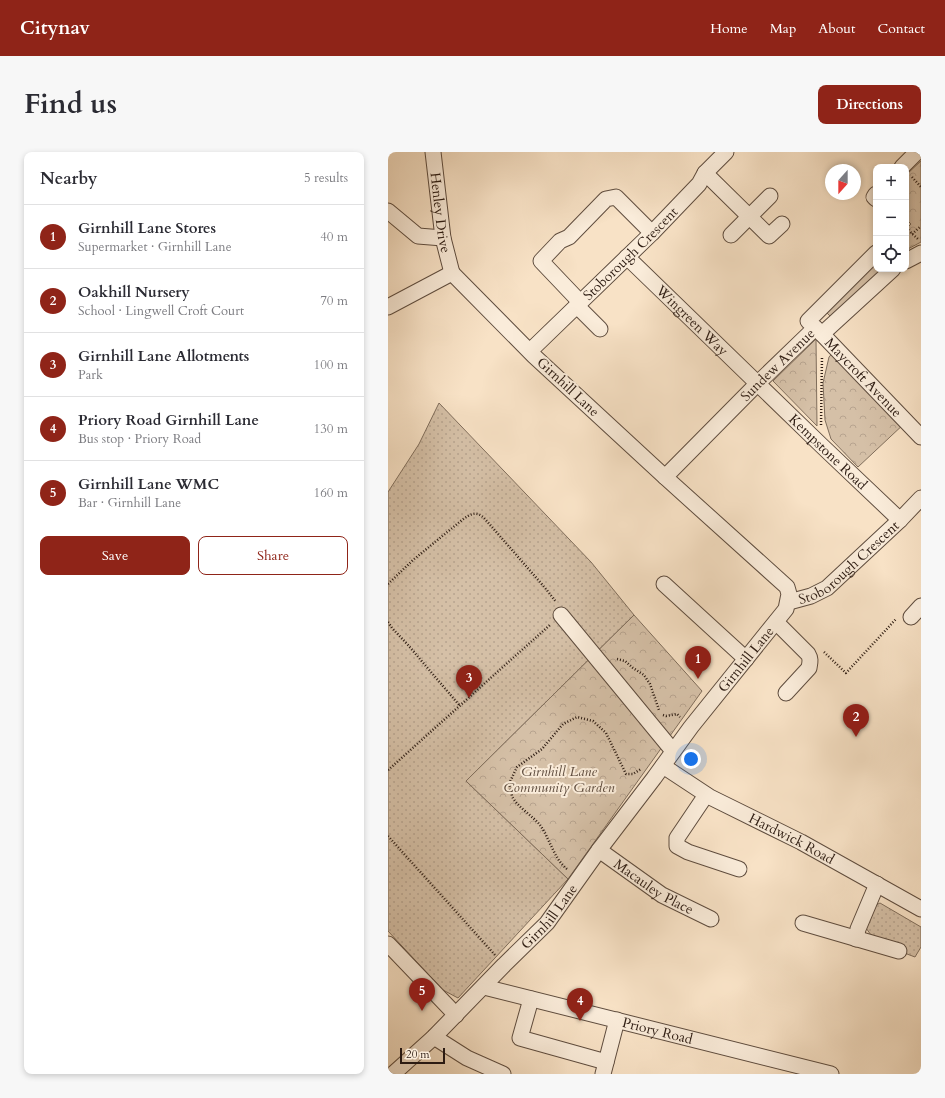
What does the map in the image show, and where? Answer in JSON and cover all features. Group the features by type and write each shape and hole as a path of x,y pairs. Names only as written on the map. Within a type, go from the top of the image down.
{"street":[{"name":"Stoborough Crescent","path":"530,351 652,233 699,184 705,173 726,152"},
{"path":"909,164 917,152"},
{"name":"Henley Drive","path":"435,153 443,238 452,273"},
{"path":"705,173 769,236 782,224"},
{"path":"731,235 770,196"},
{"path":"600,329 541,261 560,241 569,237 606,199 616,198 652,233"},
{"path":"388,211 418,236 443,238"},
{"path":"909,259 921,253"},
{"name":"Sundew Avenue","path":"666,477 758,383 819,331 808,321 873,256"},
{"name":"Wingreen Way","path":"627,257 758,383"},
{"path":"819,331 890,272"},
{"path":"388,307 452,273"},
{"name":"Girnhill Lane","path":"393,1074 434,1037 547,923 599,850 691,727 776,622 786,609 789,602 787,587 530,351 452,273"},
{"name":"Maycroft Avenue","path":"819,331 921,437"},
{"name":"Kempstone Road","path":"758,383 900,520"},
{"name":"Stoborough Crescent","path":"789,602 811,596 827,588 900,520 921,498"},
{"path":"664,584 746,659"},
{"path":"561,615 673,751"},
{"path":"776,622 808,654 810,658 809,668 786,693"},
{"name":"Hardwick Road","path":"658,772 801,842 921,909"},
{"path":"706,795 677,838 677,846 688,852 739,870"},
{"name":"Macauley Place","path":"599,850 662,895 711,919"},
{"path":"856,939 858,929 877,884"},
{"path":"803,923 899,951"},
{"path":"388,944 456,1015"},
{"name":"Priory Road","path":"484,987 831,1074"},
{"path":"531,999 520,1038 604,1068 617,1020"},
{"path":"434,1037 467,1058 503,1074"}],"path":[{"path":"909,174 921,187"},
{"path":"912,234 921,226"},
{"path":"909,231 921,241"},
{"path":"819,331 821,445"},
{"path":"388,584 468,515 475,513 482,515 546,590 557,605 561,615 388,770"},
{"path":"824,651 846,673 903,612 916,611"},
{"path":"388,622 460,706"},
{"path":"617,659 625,661 644,675 650,684 660,713 666,716 677,714 691,727"},
{"path":"579,879 563,866 557,858 548,838 539,824 513,797 509,784 518,767 542,750 563,724 577,717 593,721 606,733 626,774 633,774 641,769 658,772"},
{"path":"388,836 504,965"}],"green space":[{"path":"921,161 921,242 909,248 909,226 911,224 909,222 909,172"},
{"path":"873,262 873,272 882,272 833,319 824,310"},
{"path":"816,339 817,426 773,381"},
{"path":"836,349 906,422 858,467 831,439 825,420 823,383 829,357"},
{"path":"439,403 591,562 634,615 466,781 568,879 458,998 443,990 388,931 388,492 419,444"},
{"name":"Girnhill Lane Community Garden","path":"634,615 702,691 568,879 466,781"},
{"path":"880,903 921,927 921,947 915,957 899,951 871,935 866,928 874,906"}],"place":[{"name":"Girnhill Lane Stores","path":"698,679"},
{"name":"Girnhill Lane Allotments","path":"469,698"},
{"name":"Oakhill Nursery","path":"856,737"},
{"name":"Girnhill Lane WMC","path":"422,1011"},
{"name":"Priory Road Girnhill Lane","path":"580,1021"}]}
